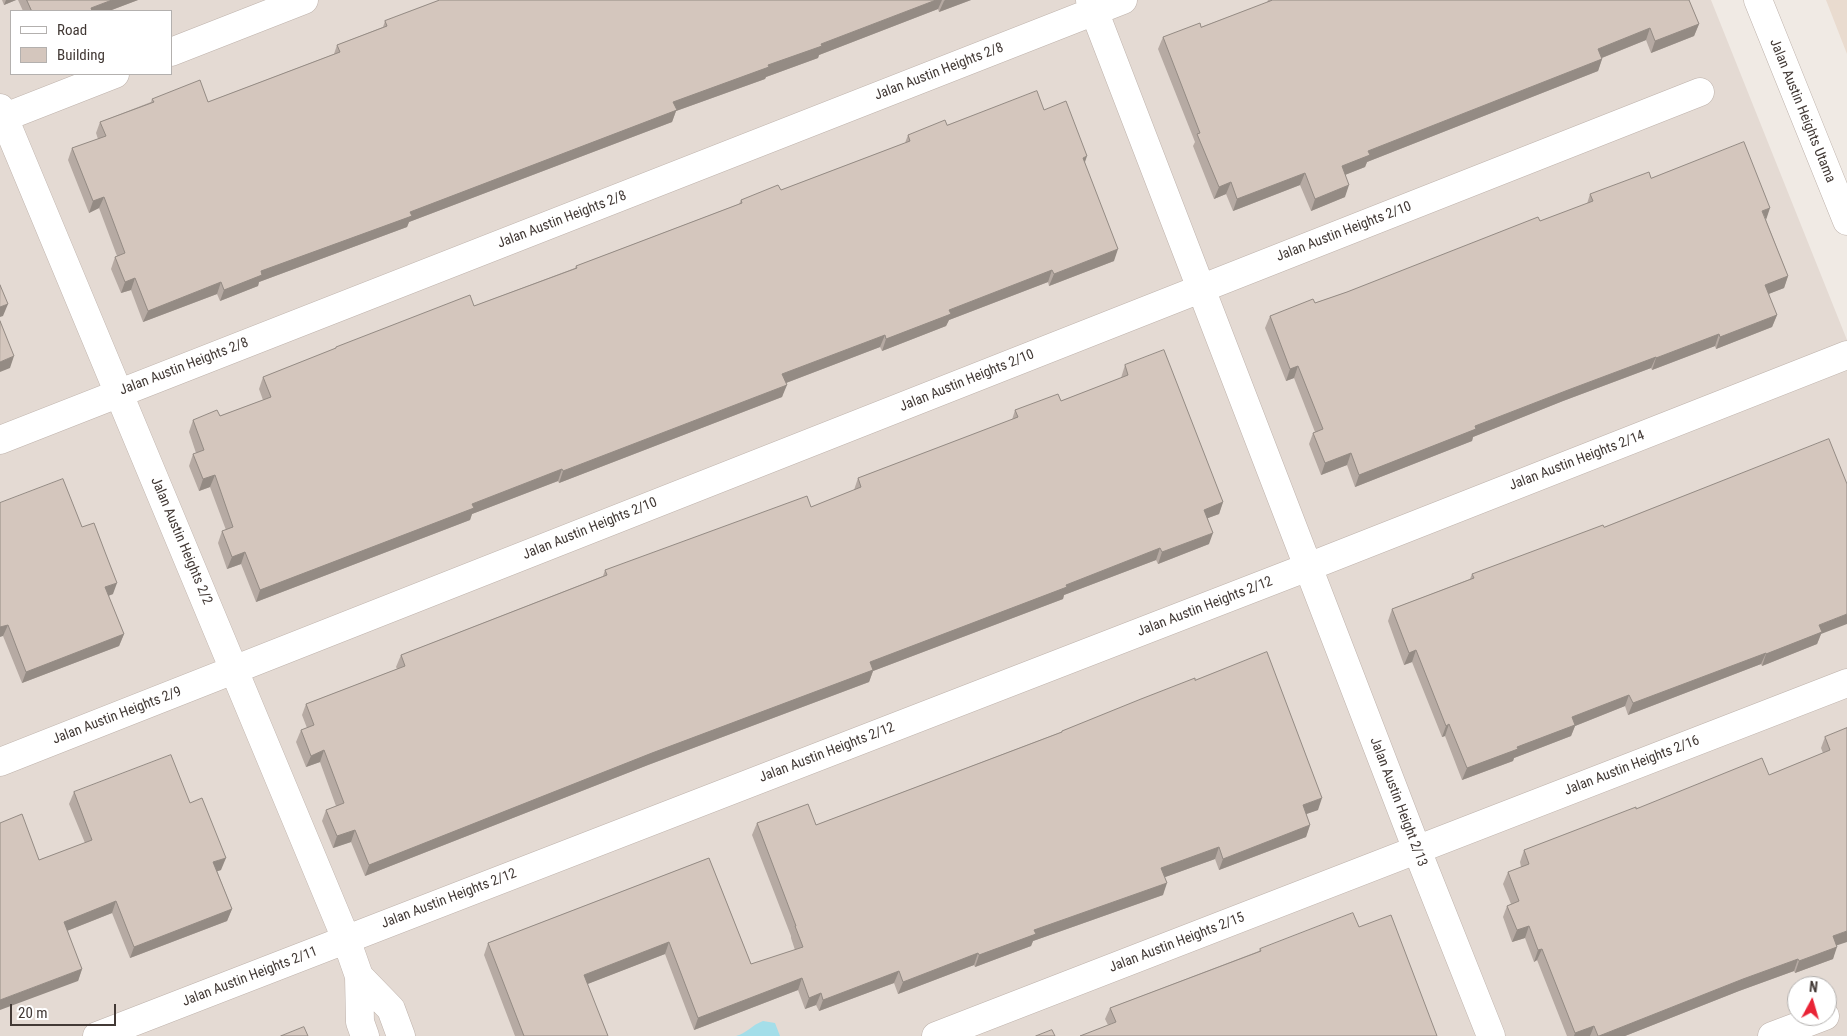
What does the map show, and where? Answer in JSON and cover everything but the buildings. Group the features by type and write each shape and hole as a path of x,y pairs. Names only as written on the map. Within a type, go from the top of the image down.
{"street":[{"path":"172,52 304,0"},
{"name":"Jalan Austin Heights 2/8","path":"0,440 1092,6 1123,0"},
{"name":"Jalan Austin Heights Utama","path":"1758,0 1847,221"},
{"name":"Jalan Austin Height 2/13","path":"1092,6 1417,850 1491,1036"},
{"path":"1,115 112,75"},
{"name":"Jalan Austin Heights 2/10","path":"234,670 1700,92"},
{"name":"Jalan Austin Heights 2/2","path":"1,115 346,939 359,976 360,1022 366,1036"},
{"name":"Jalan Austin Heights 2/14","path":"1308,567 1847,355"},
{"name":"Jalan Austin Heights 2/12","path":"346,939 1308,567"},
{"name":"Jalan Austin Heights 2/9","path":"0,762 234,670"},
{"name":"Jalan Austin Heights 2/16","path":"1417,850 1847,683"},
{"name":"Jalan Austin Heights 2/15","path":"936,1036 1417,850"},
{"name":"Jalan Austin Heights 2/11","path":"97,1036 346,939"},
{"name":"Jalan Austin Heights 2/2","path":"359,976 391,1008 401,1036"},
{"path":"1772,1036 1799,1026"}],"shaded area":[{"path":"0,0 1711,0 1847,340 1847,1036 0,1036"},
{"path":"1826,0 1847,0 1847,54"}],"water":[{"path":"763,1021 775,1023 780,1036 736,1036 743,1033"}]}
